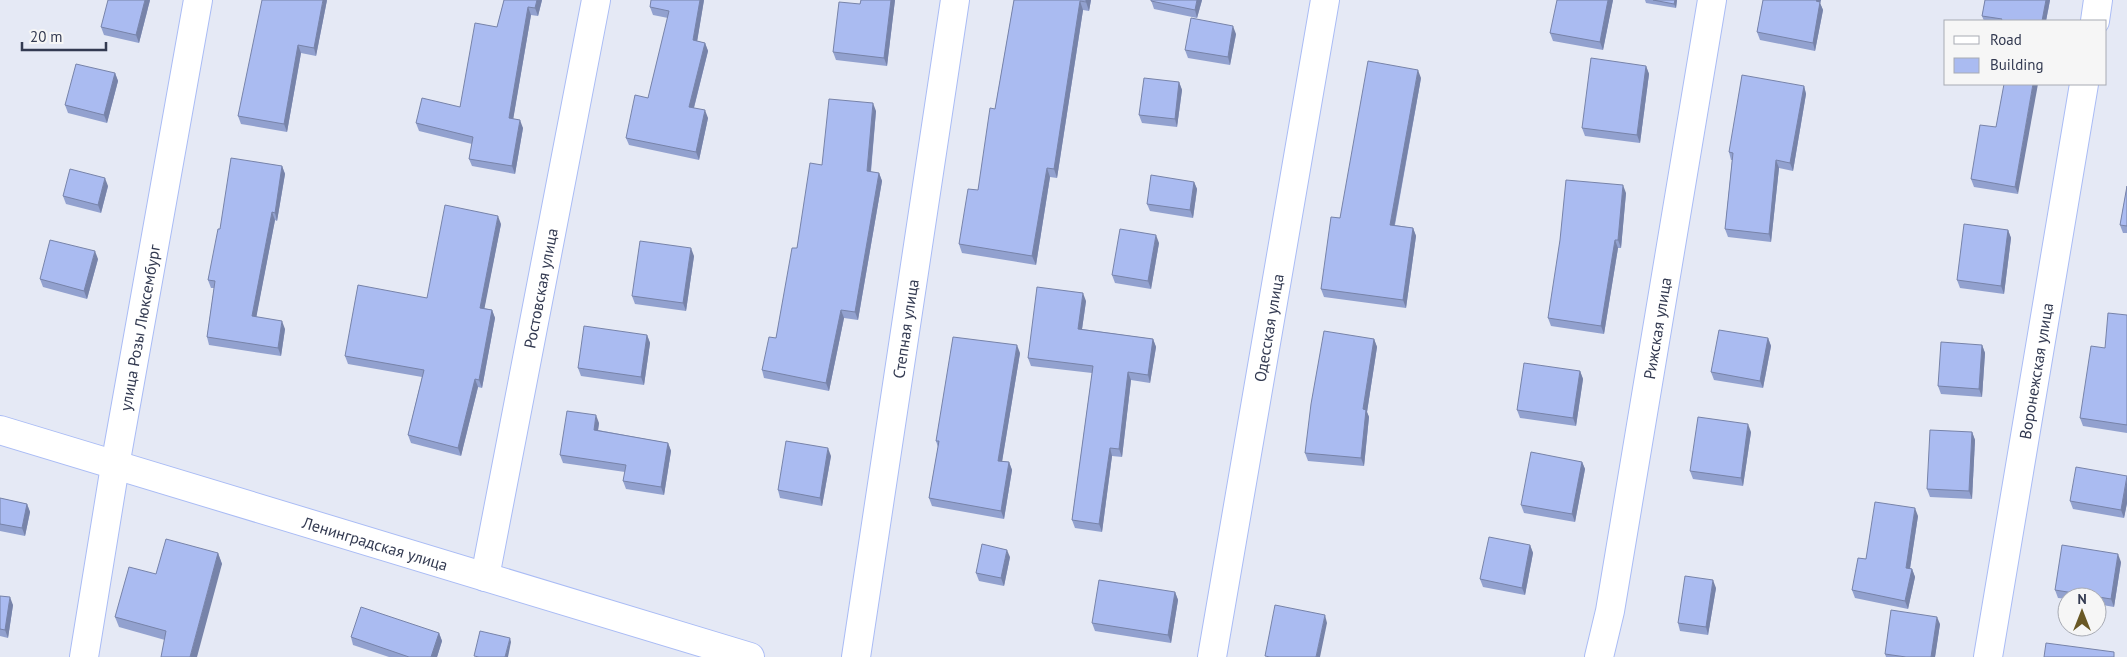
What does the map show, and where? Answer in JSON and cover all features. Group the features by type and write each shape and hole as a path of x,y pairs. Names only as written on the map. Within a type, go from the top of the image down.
{"street":[{"name":"улица Розы Люксембург","path":"84,657 114,466 198,0"},
{"name":"Ростовская улица","path":"485,577 596,0"},
{"name":"Степная улица","path":"856,657 955,0"},
{"name":"Одесская улица","path":"1212,657 1325,0"},
{"name":"Рижская улица","path":"1599,657 1610,611 1712,0"},
{"path":"2095,20 2098,0"},
{"name":"Воронежская улица","path":"1988,657 2084,85"},
{"name":"Ленинградская улица","path":"0,430 750,657"}],"building":[{"path":"108,0 145,0 136,35 101,27"},
{"path":"262,0 323,0 314,48 298,45 284,124 238,116"},
{"path":"504,0 537,0 535,8 528,7 509,118 520,120 512,166 469,159 473,137 416,123 422,98 460,107 475,23 497,27"},
{"path":"651,0 700,0 693,40 705,43 689,107 705,110 696,152 626,138 635,95 648,98 669,11 650,7"},
{"path":"861,0 891,0 884,58 833,52 839,2 860,4"},
{"path":"1014,0 1086,0 1086,2 1080,1 1054,169 1047,168 1032,256 959,244 968,189 978,190 990,108 995,109"},
{"path":"1151,0 1197,0 1195,10"},
{"path":"1557,0 1608,0 1600,42 1550,33"},
{"path":"1653,0 1675,0 1674,4"},
{"path":"1763,0 1817,0 1820,2 1813,43 1757,32"},
{"path":"1985,0 2046,0 2042,20 2002,20 1982,16"},
{"path":"1191,18 1233,26 1228,57 1185,50"},
{"path":"1591,58 1646,66 1637,135 1582,128"},
{"path":"1368,61 1418,70 1390,225 1413,228 1403,300 1321,289 1331,217 1340,218"},
{"path":"76,64 115,73 104,115 65,105"},
{"path":"1742,75 1804,86 1790,163 1776,160 1769,234 1725,229 1733,153 1729,152"},
{"path":"1144,78 1179,82 1175,119 1139,115"},
{"path":"2004,85 2033,85 2015,187 1971,179 1980,125 1996,127"},
{"path":"829,99 873,103 867,171 879,173 855,312 841,310 826,383 762,370 769,337 776,338 792,248 797,248 810,163 822,165"},
{"path":"231,158 282,166 275,213 272,212 252,316 282,321 278,348 207,337 215,281 208,280 218,229 220,229"},
{"path":"70,169 105,178 98,205 63,196"},
{"path":"1151,175 1194,182 1190,210 1147,204"},
{"path":"1566,180 1623,185 1618,240 1615,240 1601,326 1548,318 1560,240"},
{"path":"2127,186 2127,226 2120,225"},
{"path":"445,205 498,216 480,308 492,310 479,380 475,379 458,448 408,435 424,370 345,356 358,285 427,298"},
{"path":"1964,224 2008,230 2001,286 1957,280"},
{"path":"1120,229 1156,235 1148,281 1112,275"},
{"path":"50,240 95,251 84,291 40,279"},
{"path":"640,241 691,248 683,303 632,296"},
{"path":"1037,287 1083,293 1078,329 1153,339 1148,375 1128,372 1119,449 1110,448 1099,524 1072,520 1093,366 1028,358"},
{"path":"2108,313 2127,315 2127,425 2080,418 2091,346 2105,348"},
{"path":"584,326 647,335 641,377 578,368"},
{"path":"1719,330 1768,338 1760,381 1711,372"},
{"path":"1324,331 1374,339 1363,409 1366,410 1361,458 1305,453 1311,404"},
{"path":"953,337 1017,345 998,461 1009,462 1001,511 929,498"},
{"path":"1941,342 1982,345 1979,389 1938,386"},
{"path":"1524,363 1580,371 1573,418 1517,410"},
{"path":"567,411 596,415 594,430 668,443 661,487 623,481 626,465 560,455"},
{"path":"1698,417 1748,424 1741,478 1690,471"},
{"path":"1930,430 1972,432 1969,491 1927,489"},
{"path":"786,441 828,448 820,498 778,490"},
{"path":"1531,452 1582,462 1572,514 1521,505"},
{"path":"2076,467 2127,476 2121,510 2070,501"},
{"path":"0,498 27,504 22,528 0,524"},
{"path":"1875,502 1915,508 1906,568 1912,569 1905,601 1852,590 1858,558 1866,559"},
{"path":"1489,537 1530,545 1522,588 1480,579"},
{"path":"166,539 218,553 190,657 161,657 166,631 115,617 129,567 156,574"},
{"path":"982,544 1007,550 1001,578 976,573"},
{"path":"2062,545 2118,554 2111,599 2107,598 2107,587 2057,587 2057,590 2055,590"},
{"path":"1685,576 1713,580 1706,627 1678,623"},
{"path":"1099,580 1175,592 1168,635 1092,623"},
{"path":"0,596 10,597 5,630 0,629"},
{"path":"1275,605 1325,615 1316,657 1265,656"},
{"path":"361,607 439,633 431,657 409,657 351,637"},
{"path":"1891,610 1937,617 1931,657 1906,657 1885,654"},
{"path":"480,631 510,638 505,657 474,656"},
{"path":"2046,643 2114,652 2114,657 2044,657"}]}
